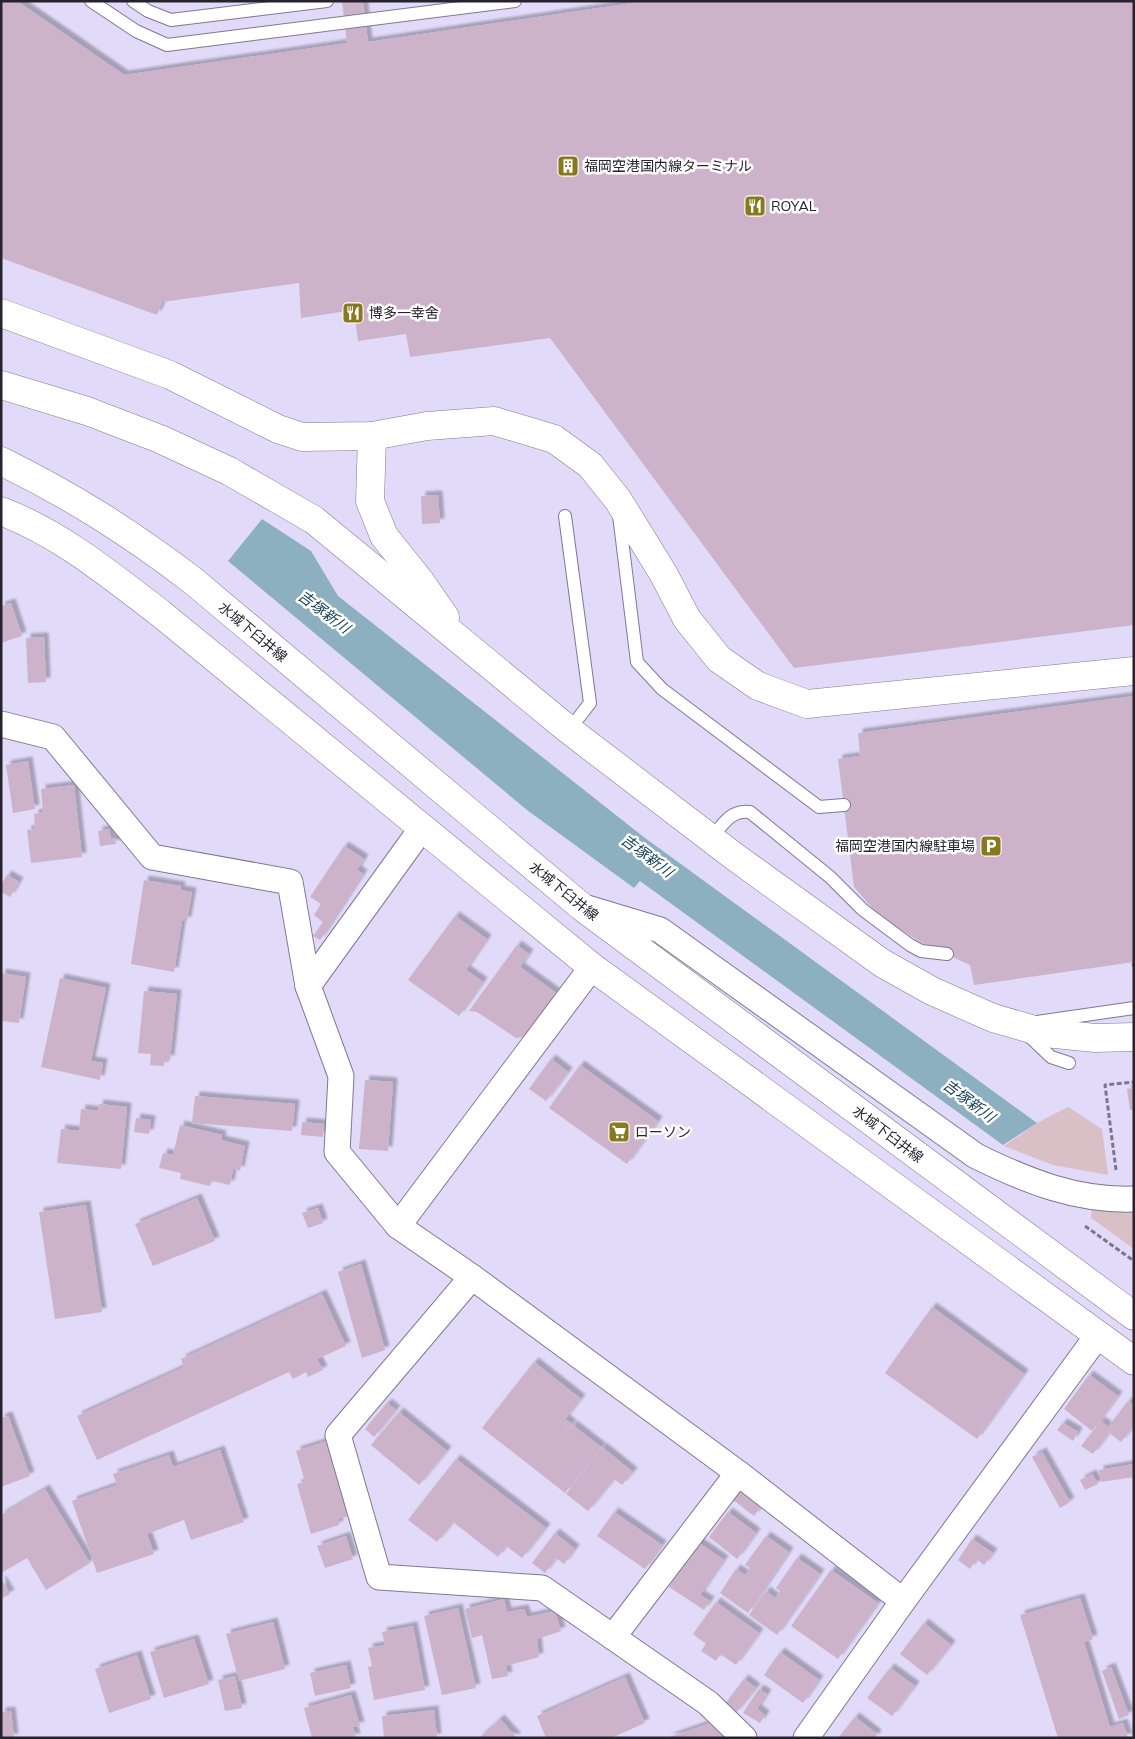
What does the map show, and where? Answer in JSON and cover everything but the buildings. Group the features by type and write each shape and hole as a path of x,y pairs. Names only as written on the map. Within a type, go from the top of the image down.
{"street":[{"path":"1,313 170,375 278,429 302,437 372,436 427,426 494,421 554,439 590,465 618,500 663,573 687,618 719,660 758,686 807,704 1134,671"},
{"path":"1,385 87,411 160,439 228,471 314,520 569,730 711,839 882,963 932,991 993,1018 1045,1034 1095,1038 1134,1037"},
{"path":"372,436 370,501 384,536 420,581 462,643"},
{"name":"水城下臼井線","path":"1,461 62,491 120,527 192,580 582,907 1134,1316"},
{"path":"1,511 61,540 99,566 160,613 592,966 1134,1361"},
{"path":"1,724 52,737 152,857 290,882 308,986 341,1076 337,1152 398,1226 472,1277 738,1473 903,1601"},
{"path":"308,986 422,828"},
{"path":"582,907 660,930 976,1156 1024,1180 1067,1193 1085,1197 1134,1199"},
{"path":"398,1226 592,966"},
{"path":"472,1277 338,1435 378,1577 542,1588 708,1703 744,1738"},
{"path":"806,1738 903,1601 1098,1335"},
{"path":"613,1637 738,1473"}],"lane":[{"path":"91,1 136,31 168,45 515,1"},
{"path":"133,1 148,11 171,20 328,1"},
{"path":"618,500 637,662 662,689 819,807 844,805"},
{"path":"565,516 590,703 569,730"},
{"path":"711,839 728,818 743,811 750,812 830,877 863,910 910,945 921,951 947,954"},
{"path":"1017,1025 1134,1008"},
{"path":"1017,1025 1051,1057 1068,1063"}],"path":[{"path":"1133,962 1134,967"},
{"path":"1117,1175 1105,1085 1134,1082"},
{"path":"1079,1221 1134,1260"}],"shaded area":[{"path":"1068,1107 1102,1129 1108,1175 1053,1165 1004,1146 1037,1123"},
{"path":"1092,1208 1134,1212 1134,1249 1091,1218"}],"water":[{"name":"吉塚新川","path":"262,519 311,551 338,596 645,838 1037,1123 1003,1145 640,881 634,888 527,810 228,561"}],"place":[{"name":"福岡空港国内線ターミナル","path":"568,166"},
{"name":"ROYAL","path":"755,206"},
{"name":"博多一幸舍","path":"353,313"},
{"name":"福岡空港国内線駐車場","path":"991,846"},
{"name":"ローソン","path":"619,1132"}]}
